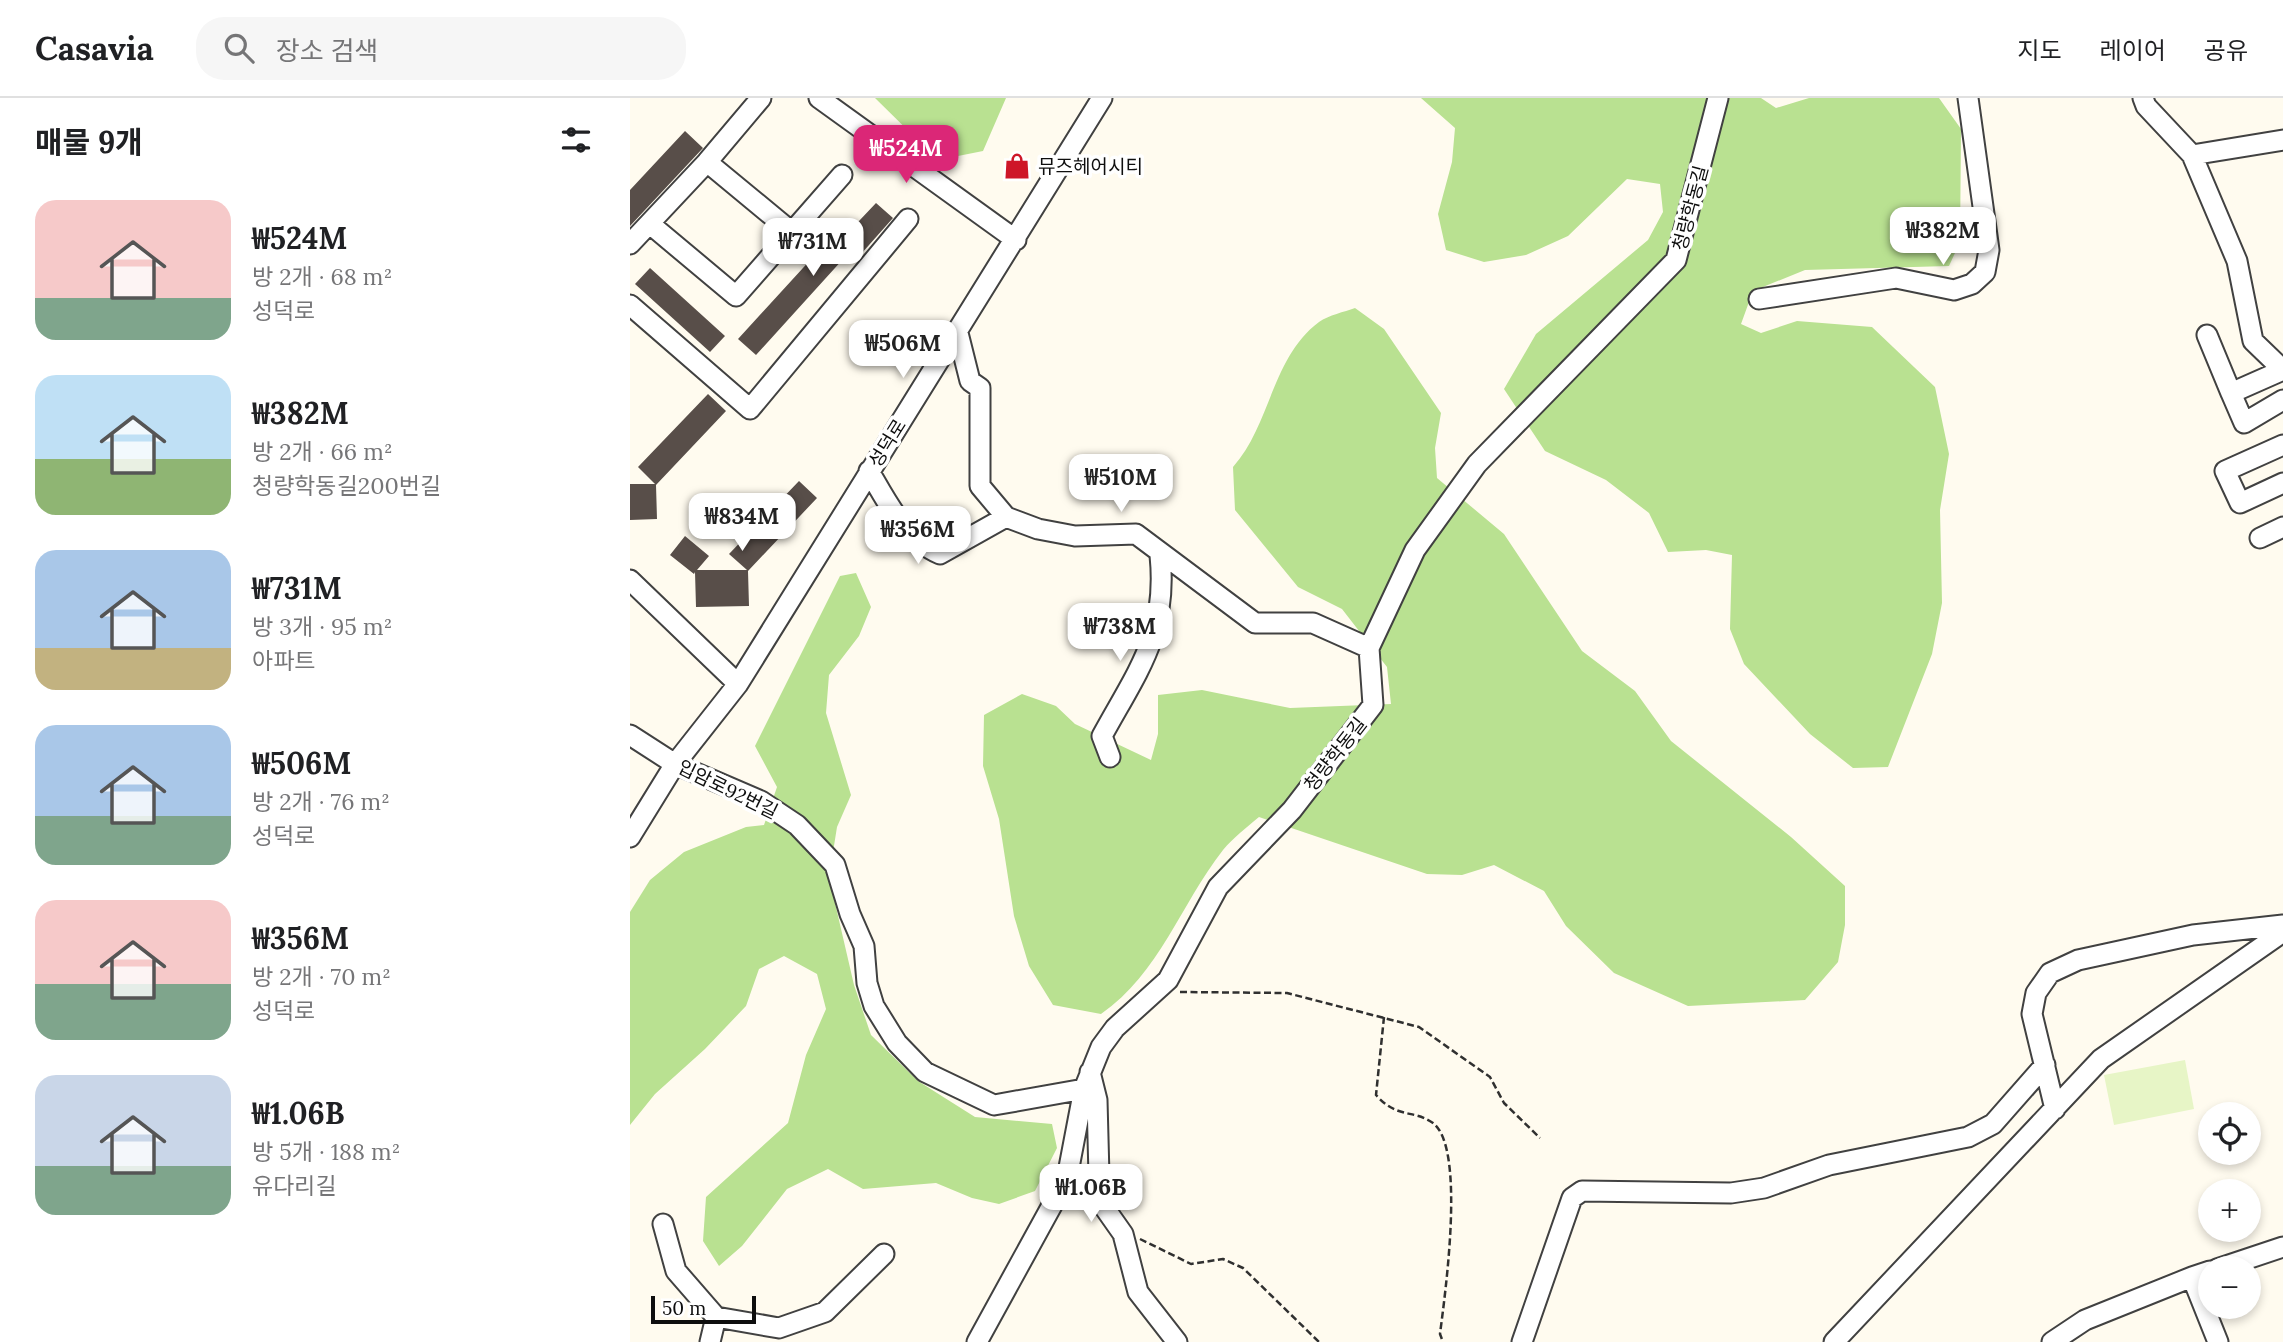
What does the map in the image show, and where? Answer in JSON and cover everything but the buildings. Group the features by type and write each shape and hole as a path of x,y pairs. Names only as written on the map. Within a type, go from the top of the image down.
{"street":[{"path":"630,244 708,162 761,98"},
{"path":"819,98 1016,240"},
{"name":"성덕로","path":"630,837 675,764 738,684 1102,98"},
{"name":"청량학동길","path":"977,1342 1068,1178 1087,1080 1115,1028 1160,990 1218,887 1292,810 1373,705 1369,648 1415,550 1477,464 1676,260 1718,98"},
{"path":"1759,299 1896,278 1954,290 1972,284 1985,272 1989,250 1968,98"},
{"path":"2143,98 2146,106 2192,155 2237,261 2253,341 2283,370 2231,393"},
{"path":"2192,155 2283,140"},
{"path":"708,162 793,233"},
{"path":"650,223 736,296 842,175"},
{"path":"630,305 750,409 908,219"},
{"path":"958,333 970,381 980,388 980,486 1006,517 1038,529 1075,536 1136,534 1160,555 1255,623 1313,623 1369,648"},
{"path":"2207,335 2244,423 2283,400"},
{"path":"2283,445 2225,471 2240,503 2283,483"},
{"path":"869,471 899,522 930,550 940,554 1006,517"},
{"path":"2260,537 2283,527"},
{"path":"1110,757 1102,736 1149,653 1157,630 1164,589 1160,555"},
{"path":"630,580 738,684"},
{"name":"입암로92번길","path":"630,735 675,764 761,801 797,825 835,865 850,914 864,946 866,983 874,1006 897,1043 925,1072 994,1105 1087,1080"},
{"path":"2055,1109 2032,1014 2036,993 2050,973 2078,960 2193,935 2283,925"},
{"path":"1834,1342 2101,1059 2283,932"},
{"path":"1522,1342 1572,1198 1582,1191 1731,1193 1764,1188 1829,1165 1968,1137 1993,1124 2045,1065"},
{"path":"1087,1080 1097,1100 1104,1207 1124,1234 1138,1292 1177,1342"},
{"path":"663,1224 676,1271 716,1317 779,1328 825,1312 884,1254"},
{"path":"2256,1256 2283,1247"},
{"path":"2052,1342 2077,1324 2198,1275"},
{"path":"709,1342 716,1317"},
{"path":"2212,1319 2218,1342"}],"path":[{"path":"1160,990 1287,993 1419,1027 1490,1077 1504,1103 1540,1138"},
{"path":"1384,1016 1376,1095 1388,1108 1433,1123 1447,1142 1452,1180 1440,1334 1443,1342"},
{"path":"1124,1234 1152,1243 1191,1264 1223,1259 1243,1268 1319,1342"}],"green space":[{"path":"875,98 1006,98 983,151 938,160"},
{"path":"1421,98 1761,98 1776,108 1809,98 1939,98 1961,129 1960,242 1949,266 1805,270 1753,291 1741,324 1761,333 1797,321 1872,327 1935,387 1949,454 1940,510 1942,603 1932,654 1888,767 1853,768 1810,734 1744,664 1730,629 1732,555 1706,550 1668,552 1649,513 1606,480 1545,451 1504,389 1536,334 1648,240 1663,212 1660,184 1627,179 1568,236 1526,255 1484,262 1446,250 1438,214 1452,162 1455,128"},
{"path":"1355,308 1384,329 1441,413 1435,448 1437,478 1504,534 1582,651 1635,691 1671,741 1791,837 1845,886 1845,925 1838,962 1805,1000 1688,1006 1614,973 1566,926 1544,891 1494,865 1462,875 1427,874 1259,817 1223,850 1154,959 1121,997 1101,1014 1053,1005 1029,966 1014,916 999,819 983,766 984,715 1022,694 1056,706 1075,724 1151,760 1158,734 1158,695 1202,690 1290,708 1391,704 1387,667 1342,609 1298,587 1235,510 1233,467 1256,432 1291,354 1303,337 1319,322"},
{"path":"856,573 871,607 859,636 829,675 826,713 851,795 837,827 829,877 854,985 871,1035 918,1081 975,1117 1052,1124 1057,1148 1035,1191 999,1204 972,1198 936,1183 863,1189 828,1169 787,1189 742,1246 719,1266 703,1241 706,1197 788,1123 806,1055 826,1009 817,974 784,956 759,969 746,1006 705,1049 655,1094 630,1125 630,912 650,880 684,852 746,827 764,825 777,787 755,746 840,576"},
{"path":"2185,1060 2194,1109 2114,1125 2104,1075"}],"place":[{"name":"뮤즈헤어시티","path":"1017,166"}]}
